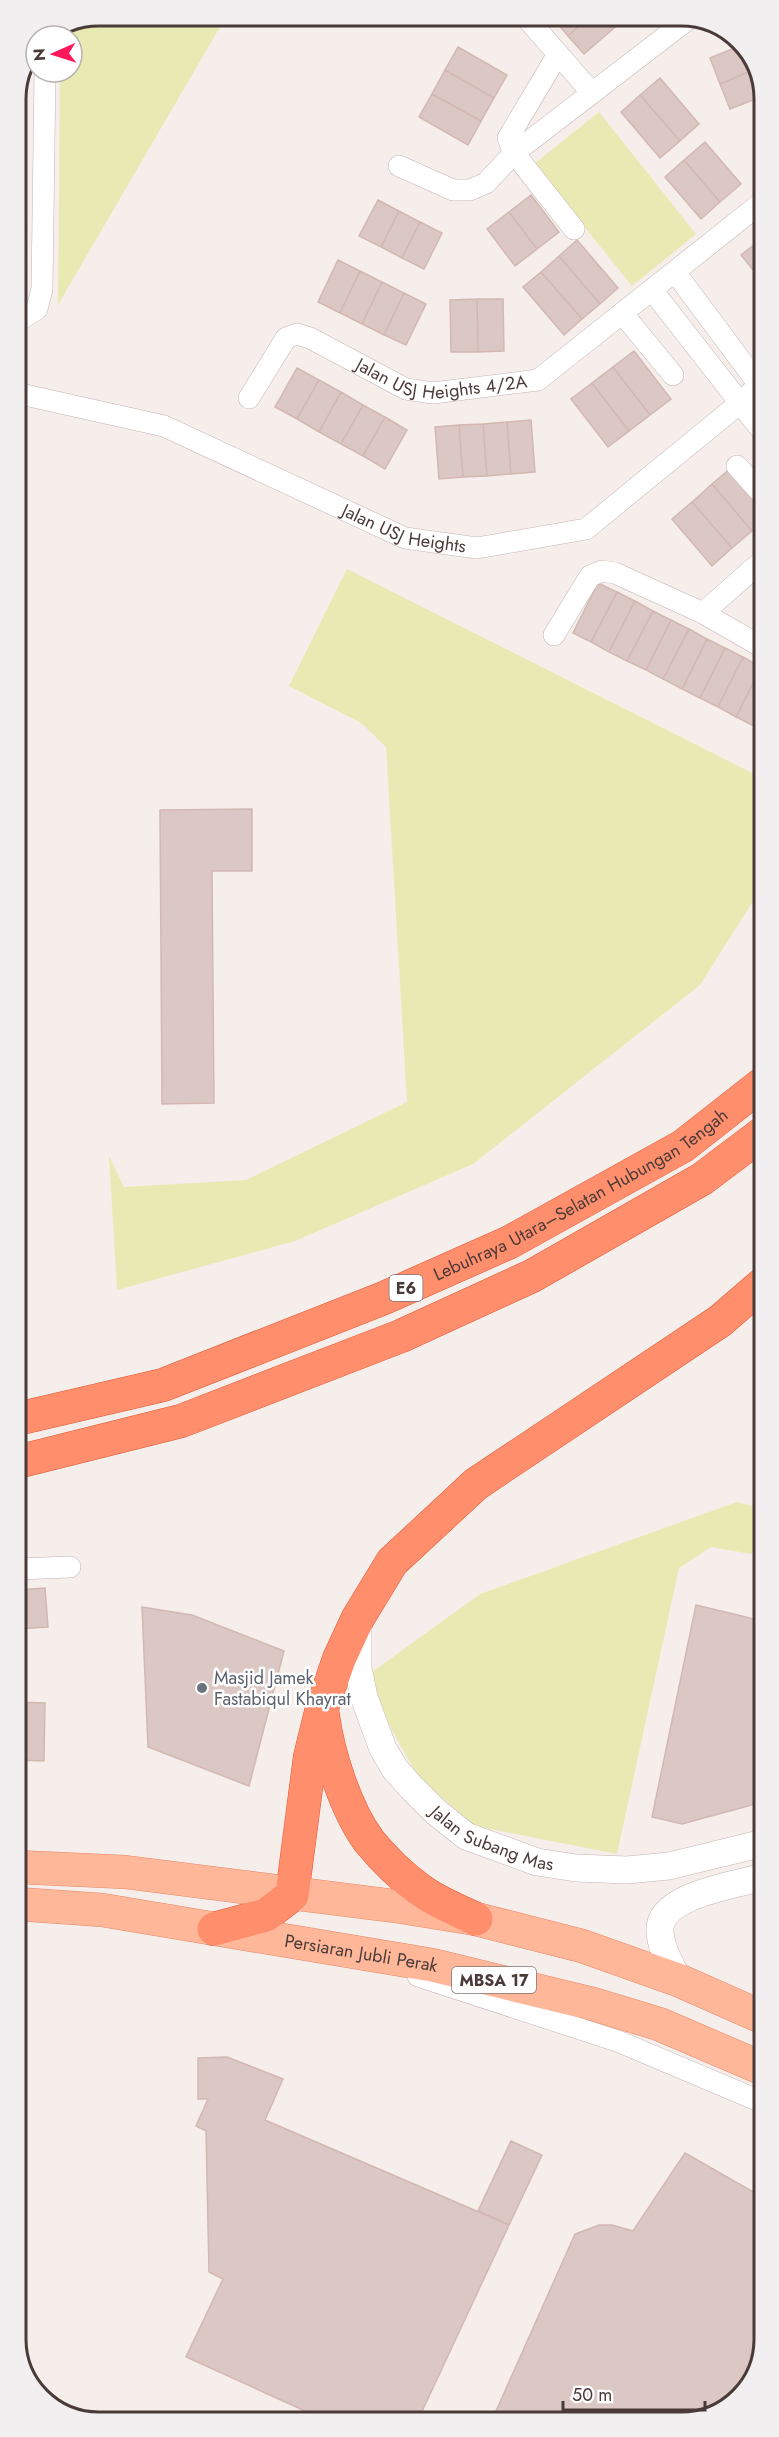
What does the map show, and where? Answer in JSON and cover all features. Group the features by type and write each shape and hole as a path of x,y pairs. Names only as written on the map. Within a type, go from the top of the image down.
{"highway":[{"name":"Lebuhraya Utara–Selatan Hubungan Tengah","path":"25,1417 163,1385 384,1298 510,1242 683,1146 754,1090"},
{"name":"E6","path":"25,1460 181,1421 401,1336 532,1276 702,1179 754,1140"},
{"path":"214,1929 266,1914 280,1906 292,1895 310,1757 322,1708 339,1659 358,1618 392,1562 476,1484 754,1298"},
{"path":"322,1708 325,1732 336,1769 350,1805 369,1840 419,1889 435,1900 476,1919"}],"main road":[{"path":"25,1868 125,1872 292,1895 402,1907 476,1919 582,1946 678,1980 754,2014"},
{"name":"Persiaran Jubli Perak","path":"25,1905 102,1910 432,1965 593,2004 659,2024 754,2065"}],"street":[{"path":"533,26 592,93"},
{"path":"399,166 453,190 470,190 486,183 514,153 680,26"},
{"path":"558,54 510,131 508,138 514,153 574,229"},
{"path":"25,317 38,309 42,289 45,84"},
{"name":"Jalan USJ Heights 4/2A","path":"249,399 286,338 297,334 310,338 406,389 433,393 538,380 754,209"},
{"path":"675,272 754,377"},
{"path":"652,290 754,421"},
{"path":"622,314 673,375"},
{"name":"Jalan USJ Heights","path":"25,395 164,426 405,538 477,548 586,529 754,390"},
{"path":"737,466 754,485"},
{"path":"703,613 754,568"},
{"path":"554,634 590,576 602,571 615,573 703,613 754,642"},
{"path":"25,1569 70,1567"},
{"name":"Jalan Subang Mas","path":"358,1618 358,1668 371,1722 383,1749 395,1769 411,1787 436,1812 466,1836 537,1862 576,1868 627,1869 669,1866 754,1845"},
{"path":"678,1980 661,1942 659,1930 663,1915 677,1903 754,1880"},
{"path":"334,1948 620,2043 754,2099"}],"green space":[{"path":"98,25 221,25 58,305 60,84 84,84 84,27"},
{"path":"599,112 696,234 632,286 534,164"},
{"path":"347,569 754,774 754,900 700,985 473,1164 295,1241 117,1290 109,1156 124,1187 246,1180 407,1102 386,747 361,723 289,686"},
{"path":"737,1502 754,1507 754,1554 711,1547 679,1568 617,1854 475,1826 418,1777 382,1712 372,1672 480,1594"}],"building":[{"path":"559,26 579,26 568,36"},
{"path":"579,26 616,26 584,54 568,36"},
{"path":"458,47 507,75 494,98 445,70"},
{"path":"733,49 748,72 720,84 710,58"},
{"path":"445,70 494,98 481,121 432,94"},
{"path":"748,72 754,100 730,109 720,84"},
{"path":"660,78 699,124 680,141 640,95"},
{"path":"432,94 481,121 468,145 419,117"},
{"path":"640,95 680,141 660,158 621,112"},
{"path":"705,142 741,184 720,202 684,160"},
{"path":"684,160 720,202 701,219 665,177"},
{"path":"531,195 559,232 537,249 509,212"},
{"path":"378,200 399,211 381,247 359,236"},
{"path":"399,211 420,222 402,258 381,247"},
{"path":"509,212 537,249 515,266 487,229"},
{"path":"420,222 442,233 424,269 402,258"},
{"path":"577,240 618,288 600,304 559,256"},
{"path":"754,245 754,271 741,255"},
{"path":"559,256 600,304 582,319 541,272"},
{"path":"338,260 360,271 340,313 318,302"},
{"path":"360,271 382,282 362,324 340,313"},
{"path":"541,272 582,319 564,335 523,287"},
{"path":"382,282 404,293 384,335 362,324"},
{"path":"404,293 426,304 406,345 384,335"},
{"path":"477,299 503,299 504,351 478,352"},
{"path":"477,299 478,352 451,352 450,300"},
{"path":"634,351 671,399 650,415 613,367"},
{"path":"613,367 650,415 629,431 592,383"},
{"path":"297,368 319,380 297,419 275,407"},
{"path":"319,380 341,392 319,432 297,419"},
{"path":"592,383 629,431 608,447 571,399"},
{"path":"341,392 363,405 341,444 319,432"},
{"path":"363,405 385,417 363,456 341,444"},
{"path":"385,417 407,430 385,469 363,456"},
{"path":"531,420 535,472 511,474 507,422"},
{"path":"507,422 511,474 487,476 483,424"},
{"path":"483,424 487,476 463,477 459,425"},
{"path":"459,425 463,477 439,479 435,427"},
{"path":"732,467 754,492 754,529 752,531 712,484"},
{"path":"712,484 752,531 732,548 692,502"},
{"path":"692,502 732,548 712,566 672,519"},
{"path":"598,583 617,592 591,642 573,633"},
{"path":"617,592 635,601 609,652 591,642"},
{"path":"635,601 653,611 627,661 609,652"},
{"path":"653,611 671,620 646,670 627,661"},
{"path":"671,620 689,629 663,679 646,670"},
{"path":"689,629 707,639 682,689 663,679"},
{"path":"707,639 725,648 700,698 682,689"},
{"path":"725,648 743,657 718,707 700,698"},
{"path":"743,657 754,663 754,681 736,717 718,707"},
{"path":"754,681 754,726 736,717"},
{"path":"252,809 252,871 212,871 214,1103 162,1104 160,810"},
{"path":"45,1588 48,1627 25,1628 25,1589"},
{"path":"696,1605 754,1619 754,1804 682,1824 652,1817"},
{"path":"142,1607 192,1615 284,1651 249,1786 148,1747"},
{"path":"25,1702 45,1703 44,1761 25,1760"},
{"path":"227,2057 283,2079 265,2120 509,2225 422,2412 306,2411 186,2357 223,2279 209,2272 206,2131 196,2126 208,2099 198,2099 198,2058"},
{"path":"511,2141 542,2155 509,2225 478,2211"},
{"path":"685,2153 754,2192 754,2339 750,2362 738,2383 721,2399 709,2406 690,2411 496,2412 575,2234 599,2225 612,2225 633,2231"}],"place":[{"name":"Masjid Jamek Fastabiqul Khayrat","path":"202,1688"}]}
